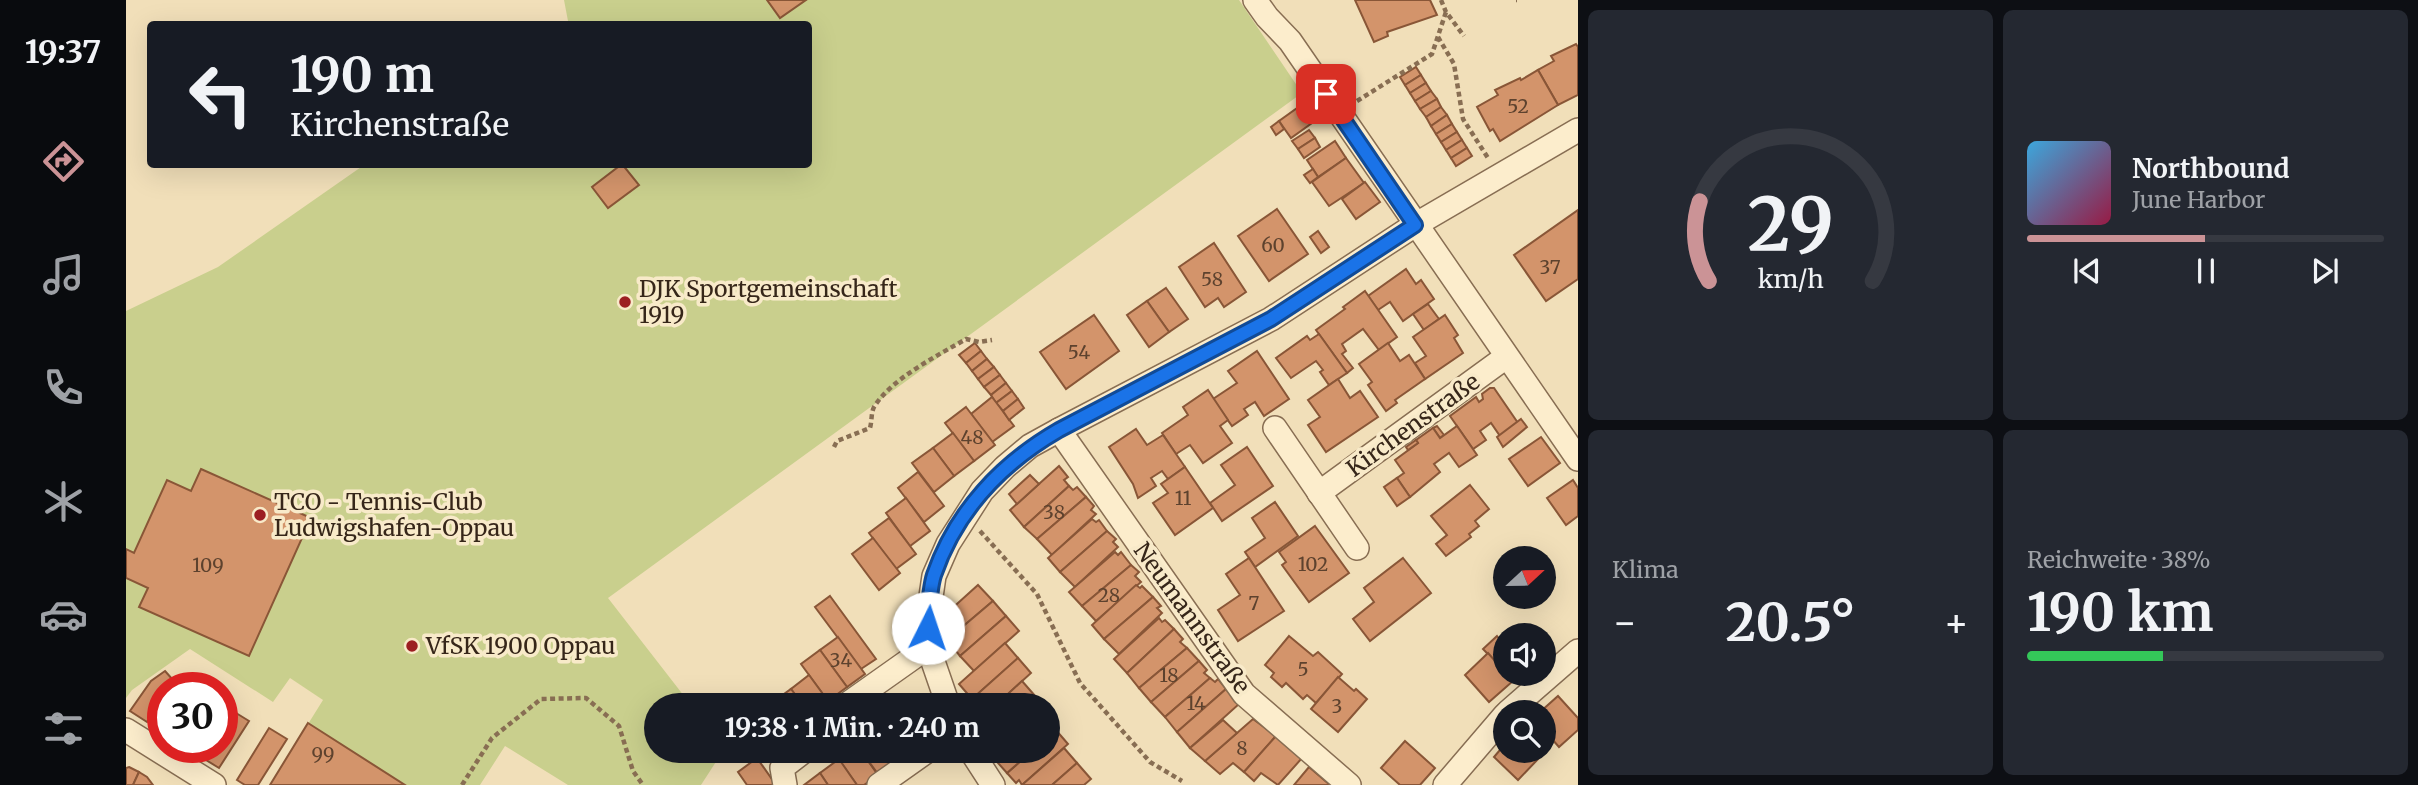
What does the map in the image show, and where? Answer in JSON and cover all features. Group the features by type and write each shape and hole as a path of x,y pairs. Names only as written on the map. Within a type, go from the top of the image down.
{"street":[{"path":"1261,9 1290,41 1578,459"},
{"path":"944,693 928,647 929,610 934,576 965,515 1004,467 1030,446 1271,319 1415,225 1578,130"},
{"name":"Kirchenstraße","path":"1319,493 1506,357"},
{"path":"1275,428 1357,548"},
{"name":"Neumannstraße","path":"1059,430 1244,694 1349,785"},
{"path":"863,693 928,647"},
{"path":"1522,700 1578,651"},
{"path":"1445,785 1493,729"},
{"path":"126,730 214,785"},
{"path":"786,785 782,768 788,763"},
{"path":"879,785 910,763"},
{"path":"979,763 993,785"}],"path":[{"path":"1441,0 1446,12 1464,36"},
{"path":"1338,112 1432,54 1446,12"},
{"path":"1438,37 1454,64 1463,119 1500,176"},
{"path":"834,447 837,441 870,428 875,405 914,369 965,339 979,342 992,340"},
{"path":"965,515 1037,594 1080,683 1150,762 1182,781"},
{"path":"462,785 492,738 541,699 586,698 619,726 633,771 643,785"}],"green space":[{"name":"DJK Sportgemeinschaft 1919","path":"564,0 1239,0 1302,93 608,598 682,693 644,693 644,763 715,763 701,785 568,785 505,746 480,785 270,785 323,700 290,678 273,702 238,680 238,672 226,672 190,649 157,672 147,672 147,679 126,698 126,311 218,267 360,168 812,168 812,21 568,21"}],"building":[{"path":"767,0 806,0 780,18"},
{"path":"1355,0 1430,0 1437,15 1387,32 1388,36 1374,42"},
{"path":"1576,44 1578,95 1558,105 1538,70 1554,61 1551,56"},
{"path":"1416,67 1421,75 1405,85 1400,77"},
{"path":"1538,70 1558,105 1500,141 1493,129 1490,131 1477,107 1498,95 1495,90"},
{"path":"1421,75 1426,83 1410,93 1405,85"},
{"path":"1426,83 1431,91 1415,101 1410,93"},
{"path":"1431,91 1437,99 1420,109 1415,101"},
{"path":"1437,99 1441,107 1426,117 1420,109"},
{"path":"1307,101 1319,118 1291,138 1279,121"},
{"path":"1441,107 1447,115 1431,126 1426,117"},
{"path":"1447,115 1452,124 1436,134 1431,126"},
{"path":"1279,121 1284,129 1276,135 1271,127"},
{"path":"1452,124 1457,132 1441,142 1436,134"},
{"path":"1309,130 1315,138 1298,149 1292,141"},
{"path":"1457,132 1462,140 1446,150 1441,142"},
{"path":"1315,138 1320,147 1304,158 1298,149"},
{"path":"1462,140 1467,148 1451,158 1446,150"},
{"path":"1335,141 1346,158 1318,177 1307,160"},
{"path":"1467,148 1472,156 1456,166 1451,158"},
{"path":"1346,158 1364,183 1329,206 1312,182"},
{"path":"617,168 625,168 639,185 608,208 592,187"},
{"path":"1313,169 1318,177 1310,183 1304,175"},
{"path":"1365,182 1380,202 1356,219 1342,199"},
{"path":"1277,209 1308,254 1269,281 1238,236"},
{"path":"1578,210 1578,279 1546,301 1514,255"},
{"path":"1318,231 1329,247 1321,253 1310,237"},
{"path":"1214,243 1246,292 1224,307 1218,298 1205,307 1179,267"},
{"path":"1406,269 1416,284 1421,280 1434,299 1403,321 1390,302 1378,310 1368,296"},
{"path":"1166,288 1188,319 1169,332 1147,301"},
{"path":"1365,291 1397,337 1379,350 1363,329 1342,344 1346,351 1342,354 1353,368 1347,373 1316,330"},
{"path":"1147,301 1169,332 1149,347 1127,315"},
{"path":"1428,304 1439,319 1424,330 1413,314"},
{"path":"1094,315 1119,351 1066,389 1040,352"},
{"path":"1445,315 1458,335 1454,338 1463,353 1425,379 1415,363 1426,356 1413,337"},
{"path":"1319,334 1347,373 1329,385 1316,361 1291,378 1276,358 1307,336 1310,340"},
{"path":"975,343 981,351 966,363 959,355"},
{"path":"1388,343 1400,361 1409,355 1425,379 1395,400 1397,403 1386,411 1368,385 1372,382 1359,364"},
{"path":"981,351 987,359 972,371 966,363"},
{"path":"1257,351 1289,399 1264,416 1255,402 1244,409 1248,415 1232,426 1213,399 1237,383 1228,371"},
{"path":"987,359 994,367 978,379 972,371"},
{"path":"994,367 1000,375 984,387 978,379"},
{"path":"1000,375 1006,383 991,395 984,387"},
{"path":"1338,379 1350,398 1360,391 1378,417 1326,452 1308,425 1320,417 1308,400"},
{"path":"1006,383 1012,391 996,403 991,395"},
{"path":"1494,388 1518,423 1500,436 1491,423 1480,431 1486,440 1473,449 1450,416 1476,397 1479,402 1483,399 1482,394"},
{"path":"1208,390 1228,420 1220,426 1232,443 1203,463 1190,445 1176,454 1162,433 1188,415 1183,407"},
{"path":"1012,391 1018,399 1003,411 996,403"},
{"path":"992,397 1014,426 992,442 971,414"},
{"path":"1018,399 1024,408 1009,420 1003,411"},
{"path":"966,407 995,445 974,461 945,423"},
{"path":"1521,419 1527,427 1503,447 1497,437"},
{"path":"1437,426 1444,435 1440,438 1433,428"},
{"path":"1457,426 1477,455 1459,467 1449,453 1434,464 1440,472 1410,497 1397,478 1404,473 1395,460 1433,428 1440,438"},
{"path":"1136,429 1147,445 1163,435 1185,467 1168,479 1162,471 1151,478 1156,486 1138,498 1133,484 1109,447"},
{"path":"953,433 974,461 954,476 933,448"},
{"path":"1541,437 1560,463 1528,486 1509,459"},
{"path":"1416,440 1418,443 1408,450 1406,447"},
{"path":"1247,447 1273,486 1222,521 1210,503 1235,485 1221,465"},
{"path":"933,448 954,476 934,492 912,463"},
{"path":"1059,466 1068,477 1064,480 1069,486 1024,527 1010,510"},
{"path":"1185,467 1213,508 1175,535 1153,503 1168,493 1161,484"},
{"path":"201,469 311,518 249,656 139,607 148,588 126,578 126,549 134,553 167,480 191,491"},
{"path":"918,472 944,506 924,522 898,488"},
{"path":"1030,475 1039,484 1017,504 1009,494"},
{"path":"1397,478 1410,497 1397,506 1384,487"},
{"path":"1573,480 1578,488 1578,516 1566,525 1547,498"},
{"path":"1470,485 1489,509 1475,521 1479,526 1469,534 1471,537 1446,556 1436,544 1447,535 1431,516"},
{"path":"1069,486 1073,490 1077,487 1086,497 1037,539 1024,527"},
{"path":"1086,497 1094,506 1091,510 1096,514 1052,555 1037,539"},
{"path":"906,498 930,531 910,546 886,513"},
{"path":"1275,502 1298,536 1255,567 1245,552 1265,538 1252,518"},
{"path":"889,518 916,554 896,569 869,533"},
{"path":"1092,519 1096,522 1099,520 1107,531 1060,572 1048,558"},
{"path":"1315,526 1349,573 1309,602 1282,565 1286,562 1279,552"},
{"path":"1107,531 1116,539 1113,542 1118,547 1075,587 1060,572"},
{"path":"873,538 900,573 879,590 852,554"},
{"path":"1115,552 1118,555 1121,552 1131,565 1082,606 1069,592"},
{"path":"1249,558 1284,611 1238,641 1218,610 1240,595 1226,574"},
{"path":"1403,558 1431,593 1370,641 1353,619 1374,602 1364,588"},
{"path":"1131,565 1139,572 1135,576 1141,582 1096,621 1082,606"},
{"path":"978,585 993,601 952,636 947,631 958,622 948,612"},
{"path":"1136,585 1140,588 1142,586 1153,597 1104,639 1092,625"},
{"path":"830,596 876,659 861,669 815,607"},
{"path":"1153,597 1161,606 1157,608 1162,613 1119,654 1104,639"},
{"path":"993,601 1006,616 960,656 947,640"},
{"path":"1006,616 1019,631 974,671 960,656"},
{"path":"1159,618 1174,629 1127,673 1114,659"},
{"path":"1174,629 1183,639 1180,642 1187,648 1139,688 1127,673"},
{"path":"1289,636 1313,656 1318,652 1342,674 1316,703 1307,695 1303,699 1286,683 1282,687 1271,677 1274,673 1265,665"},
{"path":"838,637 865,674 847,687 820,650"},
{"path":"1493,640 1493,659 1483,649"},
{"path":"1005,643 1018,658 979,693 967,693 959,684"},
{"path":"1187,648 1199,661 1151,702 1139,688"},
{"path":"820,650 847,687 839,693 822,693 801,664"},
{"path":"1488,653 1493,659 1493,686 1507,686 1489,702 1465,675"},
{"path":"1018,658 1031,673 1009,693 979,693"},
{"path":"1199,661 1207,670 1204,673 1210,678 1165,717 1151,702"},
{"path":"809,675 822,693 794,693 791,689"},
{"path":"1338,677 1367,699 1338,732 1311,709"},
{"path":"1210,678 1215,682 1218,679 1226,689 1177,732 1165,717"},
{"path":"1022,681 1032,693 1009,693"},
{"path":"147,687 147,722 130,711"},
{"path":"1226,689 1239,704 1190,748 1177,732"},
{"path":"1558,696 1578,718 1578,730 1559,747 1556,744 1556,700 1554,700"},
{"path":"238,714 249,721 238,738"},
{"path":"1253,719 1276,736 1244,772 1233,763 1220,774 1205,761"},
{"path":"1223,720 1237,733 1205,761 1190,748"},
{"path":"308,723 405,785 270,785"},
{"path":"269,728 287,739 258,785 245,785 237,780"},
{"path":"1060,735 1068,744 1060,751"},
{"path":"1276,736 1302,758 1278,785 1261,773 1254,781 1244,772"},
{"path":"1405,741 1435,768 1420,785 1400,785 1381,768"},
{"path":"1064,748 1077,763 1052,785 1022,785 1047,763 1060,763 1060,752"},
{"path":"750,763 761,763 776,785 747,785 738,772"},
{"path":"834,763 842,763 857,785 828,785 820,773"},
{"path":"841,763 870,763 878,775 864,785 857,785"},
{"path":"870,763 898,763 899,764 881,778"},
{"path":"998,763 1018,763 1007,773"},
{"path":"1018,763 1047,763 1022,785 1019,780 1016,783 1007,773"},
{"path":"1077,763 1091,779 1084,785 1052,785"},
{"path":"1500,763 1534,763 1518,780"},
{"path":"1309,767 1330,785 1294,785"},
{"path":"126,768 139,772 133,785 126,785"},
{"path":"139,772 147,777 153,785 133,785"},
{"path":"820,773 828,785 804,785"}],"place":[{"name":"DJK Sportgemeinschaft 1919","path":"625,302"},
{"name":"TCO - Tennis-Club Ludwigshafen-Oppau","path":"260,515"},
{"name":"VfSK 1900 Oppau","path":"412,646"}],"route":[{"path":"928,628 934,576 948,544 982,491 1004,467 1030,446 1271,319 1415,225 1326,94"}]}
